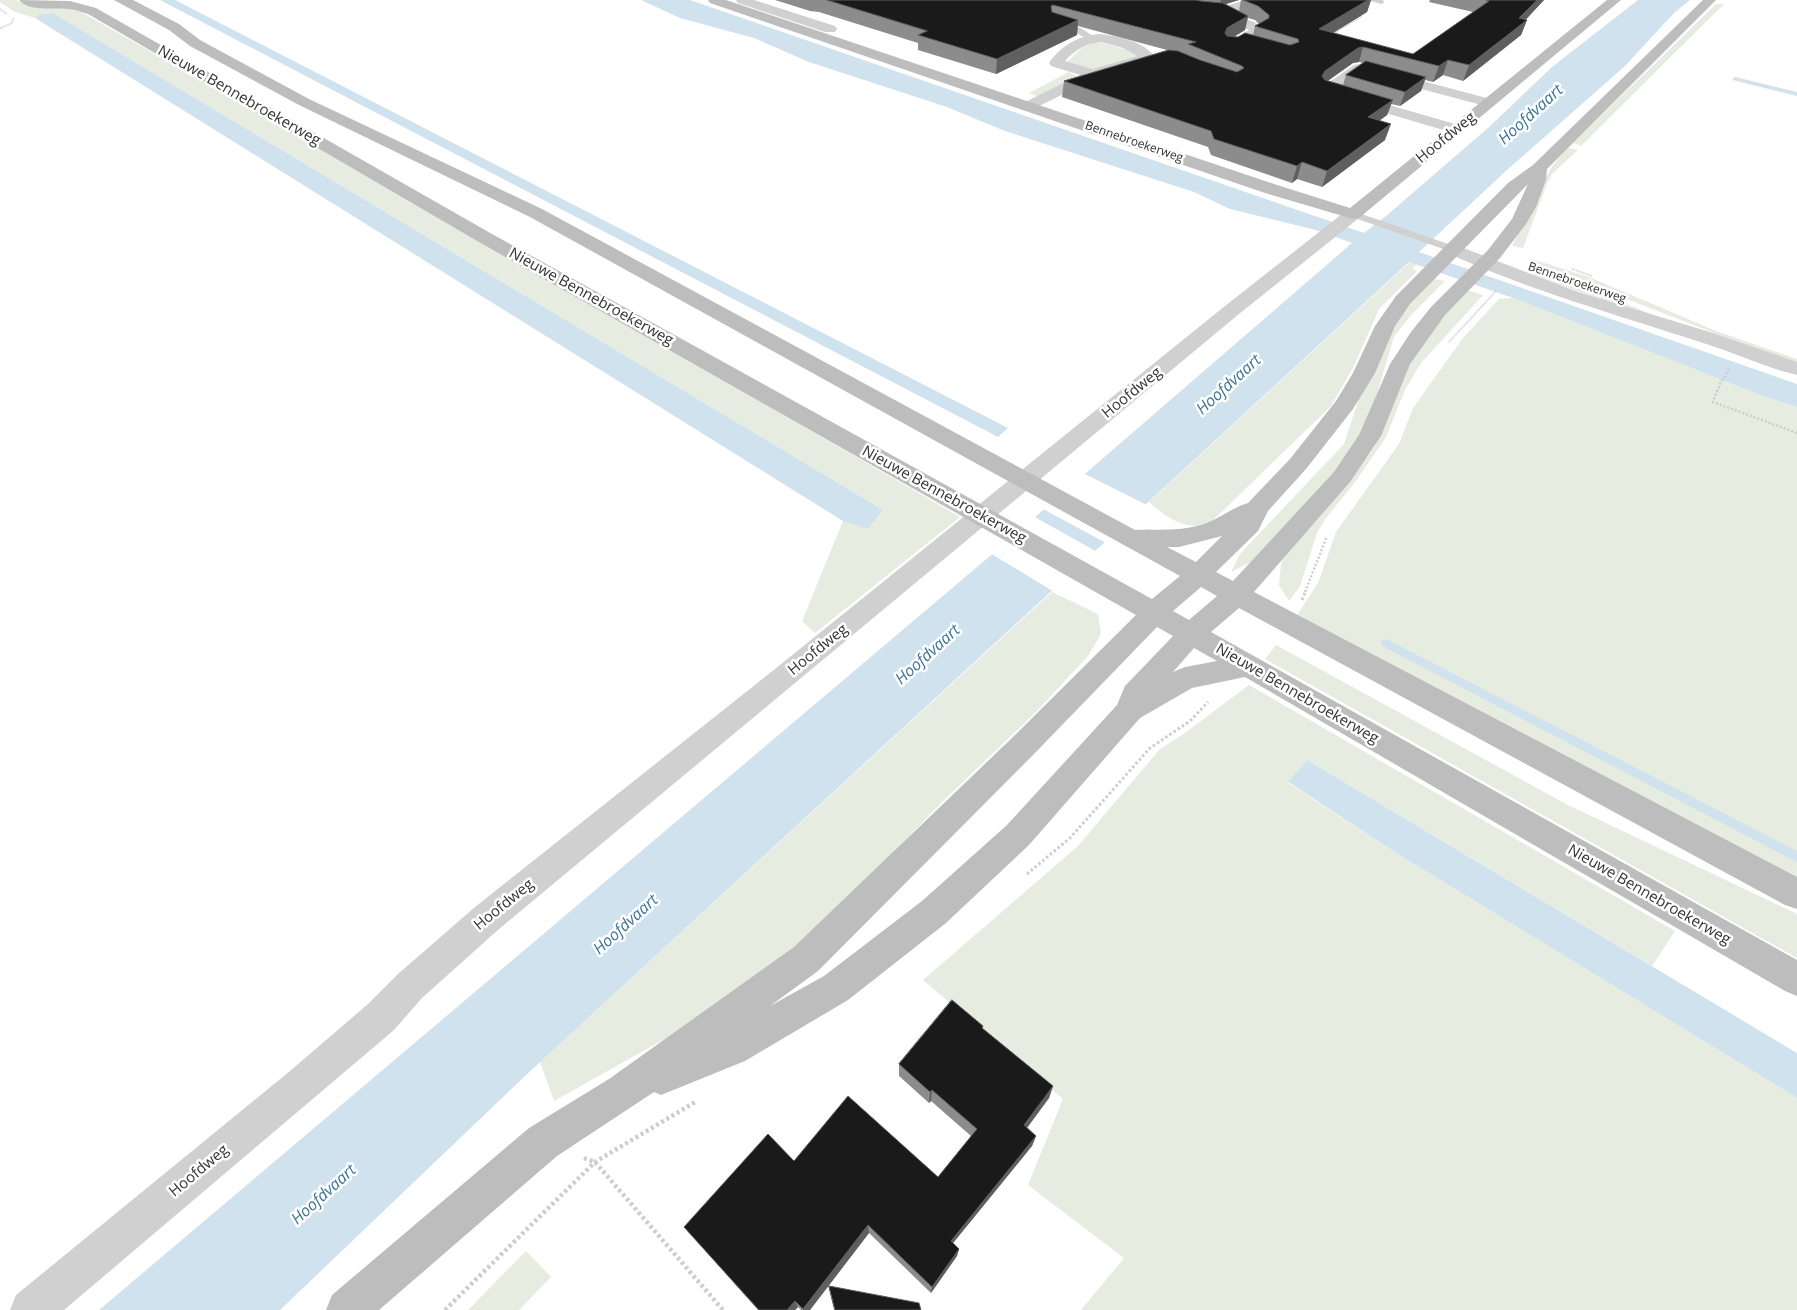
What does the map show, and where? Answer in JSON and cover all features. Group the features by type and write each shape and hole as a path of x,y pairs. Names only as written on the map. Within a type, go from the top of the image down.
{"street":[{"name":"Nieuwe Bennebroekerweg","path":"25,0 39,4 57,1 84,5 577,290 1154,612 1797,979"},
{"name":"Bennebroekerweg","path":"714,0 1271,189 1346,223"},
{"path":"742,0 830,29 815,35"},
{"path":"1163,0 1207,11 1223,12 1236,11 1255,0"},
{"name":"Hoofdweg","path":"31,1310 381,1017 452,948 1175,358 1346,223 1457,128 1614,0"},
{"path":"348,1310 543,1142 622,1092 806,959 1024,745 1154,612 1199,574 1249,525 1258,507 1298,464 1345,404 1364,373 1385,326 1404,300 1447,251 1514,187 1539,168 1710,0"},
{"name":"Nieuwe Bennebroekerweg","path":"124,1 174,27 195,43 304,102 417,154 536,213 1048,494 1797,894"},
{"path":"1223,12 1226,16 1256,28 1257,31 1238,44"},
{"path":"1028,106 1093,74 1155,58 1142,50 1126,44 1093,39 1083,42 1060,56 1056,63 1093,74"},
{"path":"1457,128 1326,91 1359,68 1489,103"},
{"path":"1129,711 1135,694 1191,634 1236,595 1342,477 1370,436 1400,364 1438,311 1480,268 1527,207 1538,180 1539,168"},
{"name":"Bennebroekerweg","path":"1447,251 1480,268 1649,322 1694,334 1797,369"},
{"path":"1131,538 1179,538 1215,530 1258,507"},
{"path":"622,1092 732,1048 836,988 934,912 1018,835 1129,711 1185,678 1247,666"}],"lane":[{"path":"1371,0 1381,2"},
{"path":"1054,23 1078,30 1093,39"},
{"name":"Bennebroekerweg","path":"1346,223 1447,251"}],"path":[{"path":"1327,38 1381,2"},
{"path":"0,9 15,19 11,24 0,28"},
{"path":"1446,346 1492,295"},
{"path":"1720,384 1713,402 1797,433"},
{"path":"543,1142 595,1162 722,1310"},
{"path":"445,1310 595,1162"}],"shaded area":[{"path":"0,0 16,0 26,5 74,8 458,226 960,517 815,633 802,621 843,521 868,529 883,510 53,13 39,14 35,18 15,12 0,2"},
{"path":"1716,4 1724,4 1581,146 1573,143"},
{"path":"1095,41 1139,53 1138,57 1097,70 1067,62 1083,47"},
{"path":"1069,72 1078,77 1040,97 1029,93"},
{"path":"1567,148 1578,150 1552,174 1548,181 1523,248 1512,246 1551,168"},
{"path":"1535,260 1589,277 1716,331 1797,359 1797,364 1532,264"},
{"path":"1410,262 1417,264 1412,269 1417,271 1379,309 1354,366 1331,406 1206,527 1189,525 1175,520 1162,513 1149,502"},
{"path":"1535,272 1656,316 1651,318 1533,275"},
{"path":"1434,279 1445,281 1412,314 1394,337 1367,422 1351,451 1334,473 1251,562 1231,572 1240,554 1344,444 1359,398 1388,333 1411,303"},
{"path":"1467,290 1483,295 1421,363 1405,390 1386,437 1317,533 1300,586 1289,601 1279,585 1281,564 1285,554 1320,517 1374,448 1411,359 1447,311"},
{"path":"1513,298 1763,396 1797,407 1797,880 1297,615 1318,583 1336,532 1399,444 1413,408 1463,338 1499,299"},
{"path":"1052,592 1098,614 1101,634 1088,656 1036,712 943,801 810,938 677,1032 554,1101 540,1062"},
{"path":"1276,645 1566,804 1797,914 1797,958 1265,659"},
{"path":"1249,685 1675,931 1652,966 1307,760 1288,783 1393,851 1797,1098 1797,1310 1081,1310 1124,1258 1028,1185 1063,1099 923,980 1078,846 1160,749 1185,733"},
{"path":"526,1251 551,1277 519,1310 468,1310"}],"water":[{"path":"160,0 175,0 1008,428 998,437"},
{"name":"Hoofdvaart","path":"641,0 690,0 1364,233 1488,128 1552,67 1638,0 1690,0 1674,13 1625,66 1507,170 1419,252 1797,384 1797,407 1763,396 1513,298 1409,262 526,1075 280,1310 99,1310 990,556 1352,243 1316,230 1230,209 1194,192 1005,131 947,107 809,62 754,38 680,18"},
{"path":"53,13 883,510 868,529 843,521 35,18 39,14"},
{"path":"1307,760 1797,1053 1797,1098 1393,851 1288,782"}],"pier":[{"path":"1083,473 1149,506 1108,544 1041,508"},
{"path":"1033,516 1099,553 1056,593 990,553"}],"building":[{"path":"827,0 1196,0 1223,3 1248,16 1227,28 1225,33 1227,36 1238,37 1245,33 1290,45 1299,42 1298,39 1255,26 1269,18 1269,15 1258,6 1243,0 1368,0 1319,29 1413,54 1489,1 1486,0 1537,0 1519,18 1527,20 1469,65 1448,60 1439,66 1363,47 1358,48 1325,71 1322,76 1325,80 1393,100 1368,117 1391,124 1327,171 1302,162 1297,166 1214,139 1211,131 1064,81 1169,50 1178,51 1237,72 1244,68 1188,44 1196,42 1053,5 1051,6 1052,12 1078,20 997,59 918,35 927,31"},
{"path":"1366,61 1426,77 1405,92 1346,75"},
{"path":"952,1000 983,1026 982,1028 1053,1086 1024,1125 1036,1136 951,1241 959,1249 932,1287 868,1225 803,1309 795,1301 787,1310 759,1310 684,1227 768,1134 794,1161 848,1096 938,1177 977,1129 932,1090 930,1092 899,1064"},
{"path":"829,1286 919,1303 921,1310 835,1310"}],"waterway":[{"path":"1735,79 1797,94"},
{"path":"1386,643 1797,857"}]}
